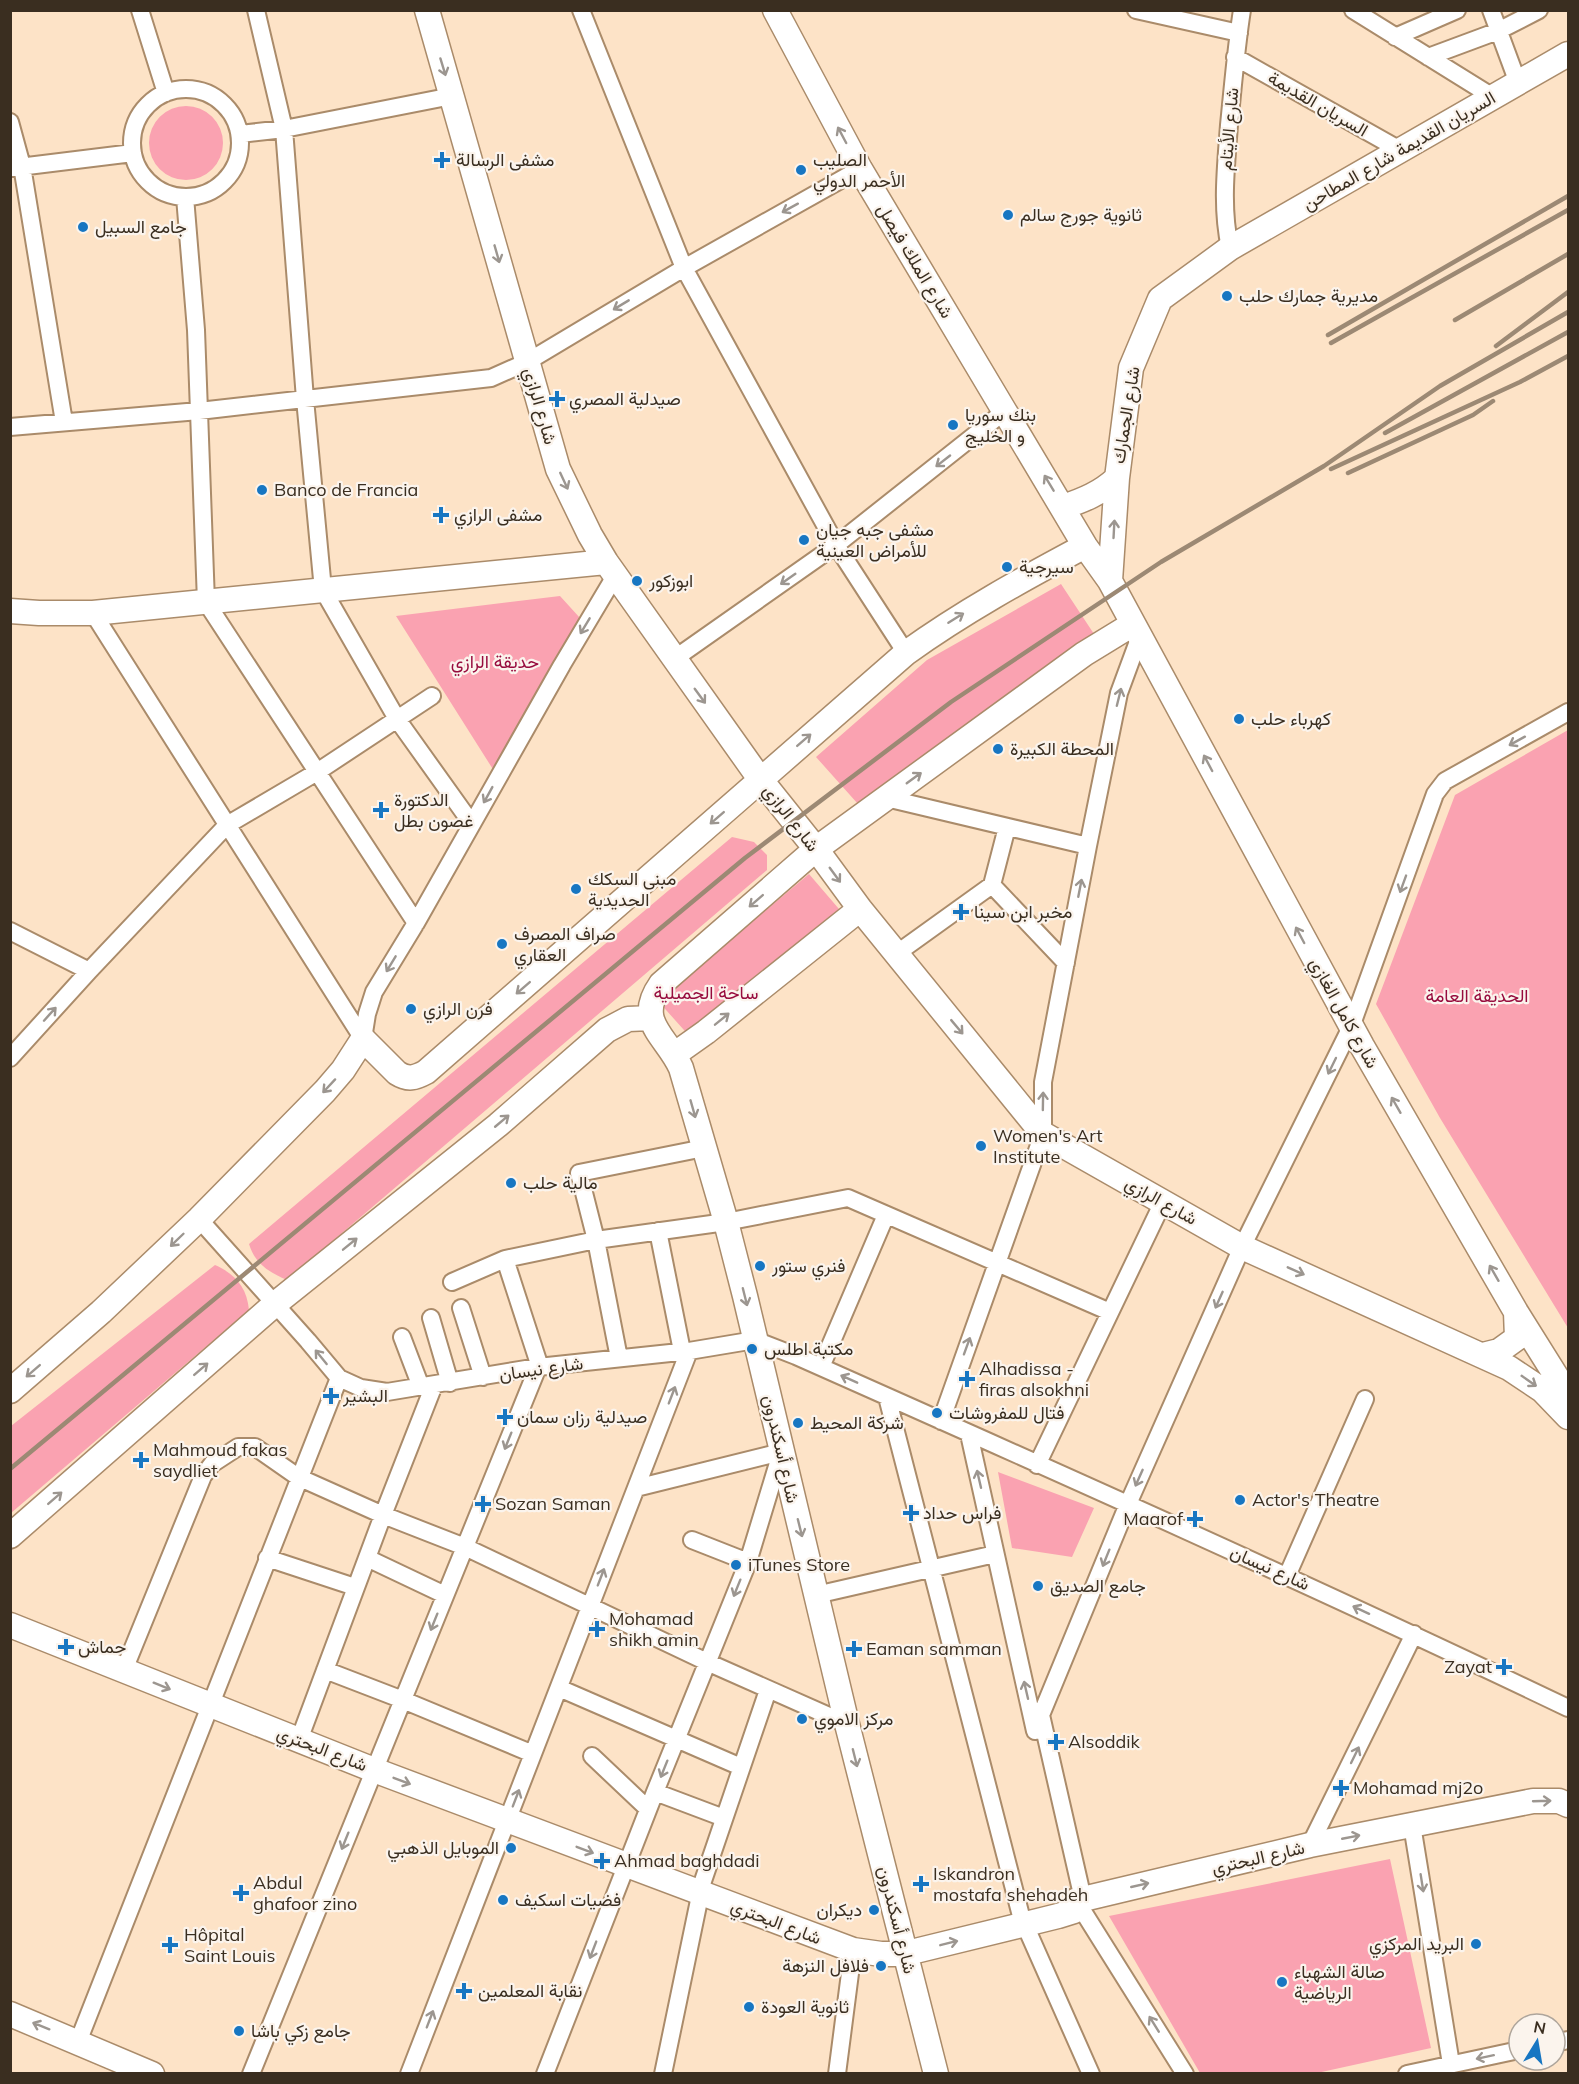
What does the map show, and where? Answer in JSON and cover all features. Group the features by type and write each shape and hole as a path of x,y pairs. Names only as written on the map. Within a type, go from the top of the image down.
{"main road":[{"name":"شارع الرازي","path":"427,10 558,469 590,535 610,569 760,779 860,909 1043,1134 1242,1247 1483,1355"},
{"name":"شارع الملك فيصل","path":"775,10 860,169 1085,546 1110,581 1136,630"},
{"name":"السريان القديمة شارع المطاحن","path":"1230,248 1569,54"},
{"name":"شارع الجمارك","path":"1117,478 1131,368 1160,299 1230,248"},
{"path":"1063,507 1087,498 1107,487 1117,478"},
{"path":"1110,581 1117,478"},
{"path":"10,1391 101,1312 199,1219 325,1090 343,1070 363,1039 403,1077 411,1078 426,1072 906,652 988,598 1085,546"},
{"path":"10,610 93,614 323,590 610,569"},
{"path":"10,1536 275,1304 498,1125 607,1030 628,1019 651,1018 653,996 661,984 816,849 1084,654 1136,630"},
{"name":"شارع كامل الغازي","path":"1136,630 1351,1027 1516,1312 1569,1395"},
{"path":"675,1054 706,1032 860,909"},
{"name":"شارع أسكندرون","path":"651,1018 659,1035 675,1054 681,1068 726,1222 847,1724 936,2073"},
{"path":"1483,1355 1499,1351 1517,1338 1516,1312"},
{"path":"1483,1355 1528,1380 1569,1417"},
{"name":"شارع البحتري","path":"10,1626 507,1821 853,1950 881,1954 906,1953 1025,1924 1074,1911 1081,1902 1310,1845 1533,1801 1559,1801 1569,1805"},
{"path":"10,2014 152,2073"}],"street":[{"path":"140,10 166,93"},
{"path":"256,10 284,129 305,399 323,590 397,719 472,824"},
{"path":"580,10 684,268 836,545 906,652"},
{"path":"1136,10 1239,33"},
{"name":"شارع الأيتام","path":"1230,248 1224,217 1224,194 1235,57 1242,10"},
{"path":"1353,10 1493,97"},
{"path":"1395,37 1457,10"},
{"path":"1491,10 1518,83"},
{"path":"1428,57 1498,31 1539,10"},
{"name":"السريان القديمة","path":"1235,57 1400,150"},
{"path":"189,89 207,93 222,103 234,117 240,134 239,155 232,172 220,185 204,194 185,197 166,194 153,186 140,171 133,153 133,133 140,114 153,100 166,93 189,89"},
{"path":"240,134 284,129 452,96"},
{"path":"10,122 16,167 64,422"},
{"path":"16,167 133,153"},
{"path":"10,427 199,411 491,378 527,362 684,268 860,169"},
{"path":"185,197 196,330 206,602 416,923"},
{"path":"674,659 836,545 1005,411"},
{"path":"363,1039 367,1014 374,992 472,824 610,569"},
{"path":"93,614 363,1039"},
{"path":"755,1340 941,1421 1043,1134 1043,1082 1119,693 1136,630"},
{"path":"10,1058 227,825 317,772 432,696"},
{"path":"1185,2073 1081,1902 1041,1715 1128,1504 1242,1247 1351,1027 1435,794 1445,781 1569,712"},
{"path":"886,798 1088,846"},
{"path":"896,954 992,885 1007,827"},
{"path":"992,885 1066,963"},
{"path":"10,931 89,971"},
{"path":"619,1358 596,1240 579,1173 704,1148"},
{"path":"452,1282 505,1259 596,1240 726,1222 848,1198 1110,1312"},
{"path":"1037,1465 1163,1202"},
{"path":"821,1367 886,1215"},
{"name":"شارع نيسان","path":"199,1219 339,1378 361,1388 387,1392 539,1367 686,1351 755,1340"},
{"path":"409,2073 636,1488 686,1351 658,1231"},
{"path":"251,2073 539,1367 505,1259"},
{"path":"461,1308 483,1377"},
{"path":"299,1740 355,1587 435,1385 431,1318"},
{"path":"402,1337 435,1385"},
{"path":"78,2042 298,1477 339,1378"},
{"path":"887,1397 1025,1924 1091,2073"},
{"path":"1287,1576 1365,1400"},
{"name":"شارع نيسان","path":"941,1421 1287,1576 1569,1707"},
{"path":"969,1434 1075,1901 1081,1902"},
{"path":"124,1670 207,1469 237,1447 246,1445 255,1447 298,1477 383,1515 465,1547 707,1662 847,1724"},
{"path":"636,1488 781,1452"},
{"path":"545,2073 748,1562 781,1452"},
{"path":"692,1540 748,1562"},
{"path":"816,1595 995,1554"},
{"path":"267,1558 355,1587"},
{"path":"367,1558 445,1595"},
{"path":"1310,1845 1414,1634"},
{"path":"325,1670 533,1754"},
{"path":"559,1688 741,1767"},
{"path":"663,2073 700,1893 768,1690"},
{"path":"592,1756 648,1809"},
{"path":"655,1792 724,1818"},
{"path":"1412,1825 1451,2064"},
{"path":"837,2073 853,1950"},
{"path":"1407,2073 1507,2052"}],"green space":[{"path":"186,106 200,109 212,117 220,129 223,143 220,157 212,169 200,177 186,180 172,177 160,169 152,157 149,143 152,129 160,117 172,109"},
{"path":"1061,584 1094,634 858,804 816,757 927,660"},
{"name":"حديقة الرازي","path":"560,596 580,618 501,782 396,616"},
{"name":"الحديقة العامة","path":"1568,730 1568,1328 1440,1118 1376,1004 1455,795"},
{"path":"732,837 754,842 767,855 767,870 287,1280 259,1262 249,1244"},
{"name":"ساحة الجميلية","path":"809,874 839,909 692,1039 658,1001"},
{"path":"215,1265 239,1282 246,1295 249,1310 11,1513 11,1426"},
{"path":"998,1472 1094,1508 1072,1557 1012,1548"},
{"name":"صالة الشهباء الرياضية","path":"1390,1859 1431,2048 1317,2073 1200,2073 1109,1916"}],"railway":[{"path":"1328,335 1568,196"},
{"path":"1331,343 1568,210"},
{"path":"1455,320 1568,254"},
{"path":"1496,346 1568,292"},
{"path":"10,1469 745,858 951,702 1161,562 1324,466 1440,386 1568,312"},
{"path":"1385,433 1568,332"},
{"path":"1331,469 1520,382 1568,356"},
{"path":"1348,473 1473,415 1493,401"}],"place":[{"name":"مشفى الرسالة","path":"442,160"},
{"name":"الصليب الأحمر الدولي","path":"801,170"},
{"name":"ثانوية جورج سالم","path":"1008,215"},
{"name":"جامع السبيل","path":"83,227"},
{"name":"مديرية جمارك حلب","path":"1227,296"},
{"name":"صيدلية المصري","path":"557,399"},
{"name":"بنك سوريا و الخليج","path":"953,425"},
{"name":"Banco de Francia","path":"262,490"},
{"name":"مشفى الرازي","path":"441,515"},
{"name":"مشفى جبه جيان للأمراض العينية","path":"804,540"},
{"name":"سيرجية","path":"1007,567"},
{"name":"ابوزكور","path":"637,581"},
{"name":"كهرباء حلب","path":"1239,719"},
{"name":"المحطة الكبيرة","path":"998,749"},
{"name":"الدكتورة غصون بطل","path":"381,810"},
{"name":"مبنى السكك الحديدية","path":"576,889"},
{"name":"مخبر ابن سينا","path":"961,912"},
{"name":"صراف المصرف العقاري","path":"502,944"},
{"name":"فرن الرازي","path":"411,1009"},
{"name":"Women's Art Institute","path":"981,1146"},
{"name":"مالية حلب","path":"511,1183"},
{"name":"فنري ستور","path":"760,1266"},
{"name":"مكتبة اطلس","path":"752,1349"},
{"name":"Alhadissa - firas alsokhni","path":"967,1379"},
{"name":"البشير","path":"331,1396"},
{"name":"فتال للمفروشات","path":"937,1413"},
{"name":"صيدلية رزان سمان","path":"505,1417"},
{"name":"شركة المحيط","path":"798,1423"},
{"name":"Mahmoud fakas saydliet","path":"141,1460"},
{"name":"Actor's Theatre","path":"1240,1500"},
{"name":"Sozan Saman","path":"483,1504"},
{"name":"فراس حداد","path":"911,1513"},
{"name":"Maarof","path":"1195,1519"},
{"name":"iTunes Store","path":"736,1565"},
{"name":"جامع الصديق","path":"1038,1586"},
{"name":"Mohamad shikh amin","path":"597,1629"},
{"name":"حماش","path":"66,1647"},
{"name":"Eaman samman","path":"854,1649"},
{"name":"Zayat","path":"1504,1667"},
{"name":"مركز الاموي","path":"802,1719"},
{"name":"Alsoddik","path":"1056,1742"},
{"name":"Mohamad mj2o","path":"1341,1788"},
{"name":"الموبايل الذهبي","path":"511,1848"},
{"name":"Ahmad baghdadi","path":"602,1861"},
{"name":"Iskandron mostafa shehadeh","path":"921,1884"},
{"name":"Abdul ghafoor zino","path":"241,1893"},
{"name":"فضيات اسكيف","path":"503,1900"},
{"name":"ديكران","path":"874,1910"},
{"name":"البريد المركزي","path":"1476,1944"},
{"name":"Hôpital Saint Louis","path":"170,1945"},
{"name":"فلافل النزهة","path":"881,1966"},
{"name":"صالة الشهباء الرياضية","path":"1282,1982"},
{"name":"نقابة المعلمين","path":"464,1991"},
{"name":"ثانوية العودة","path":"749,2007"},
{"name":"جامع زكي باشا","path":"239,2031"}]}
